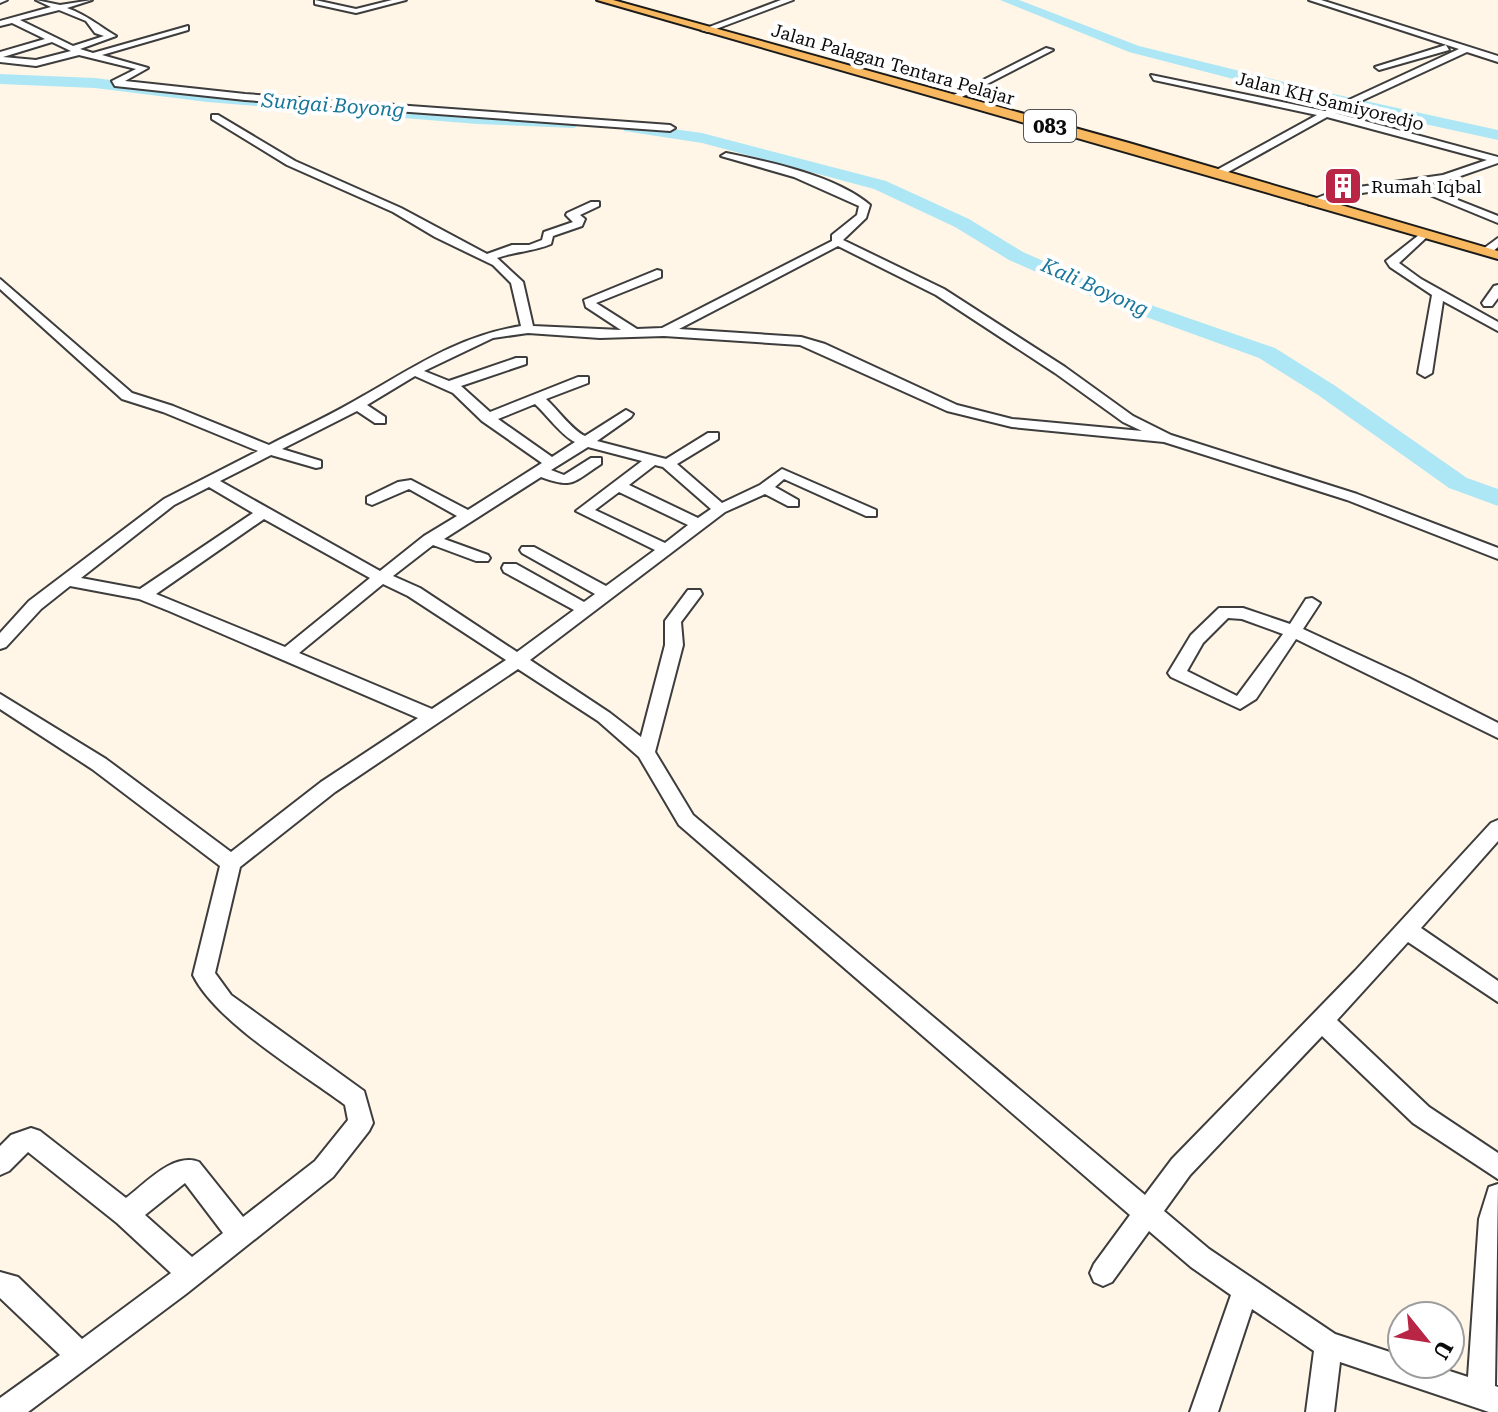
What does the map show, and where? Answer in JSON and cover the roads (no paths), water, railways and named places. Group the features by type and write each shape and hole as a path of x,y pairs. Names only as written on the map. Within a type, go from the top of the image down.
{"main road":[{"name":"Jalan Palagan Tentara Pelajar","path":"602,0 1492,253"}],"street":[{"path":"0,16 44,0 89,19 98,31 112,36 36,63 0,57"},
{"path":"0,24 88,0"},
{"path":"324,0 317,3 356,11 402,0"},
{"path":"705,30 789,0"},
{"path":"1313,0 1498,59"},
{"path":"0,16 75,51 144,68 115,83 245,97 670,128"},
{"path":"91,55 185,28"},
{"path":"0,57 51,40"},
{"path":"1379,67 1452,44"},
{"path":"1217,174 1326,114 1467,49"},
{"path":"951,99 1049,50"},
{"name":"Jalan KH Samiyoredjo","path":"1154,77 1326,114 1498,160"},
{"path":"215,117 291,163 397,210 487,258 517,282 528,329"},
{"path":"726,156 773,165 828,186 865,205 862,216 836,237 838,242 940,292 1060,370 1128,419 1166,438 1352,497 1498,554"},
{"path":"1313,203 1341,193 1412,185 1498,160"},
{"path":"1341,193 1336,182 1343,177"},
{"path":"1412,185 1498,220"},
{"path":"487,258 516,247 530,249 547,242 548,234 578,224 579,219 571,215 595,204"},
{"path":"1424,234 1392,261 1399,271 1498,327"},
{"path":"1492,253 1498,241"},
{"path":"664,332 838,242"},
{"path":"636,334 590,304 590,300 657,274"},
{"path":"0,283 127,396 168,409 269,450 316,464"},
{"path":"1488,303 1498,289"},
{"path":"1425,373 1438,294"},
{"path":"0,643 35,605 157,510 207,480 357,405 414,371 490,335 528,329 636,334 664,332 801,341 952,408 1012,423 1166,438"},
{"path":"449,386 521,361"},
{"path":"414,371 458,390 487,418 565,481 596,461"},
{"path":"487,418 583,380"},
{"path":"538,399 563,422 571,435 661,462 720,509"},
{"path":"357,405 380,420"},
{"path":"286,655 430,539 626,414"},
{"path":"667,550 585,512 587,506 617,485 713,436"},
{"path":"5,1412 191,1274 324,1169 361,1123 356,1099 223,1002 204,975 231,863 328,787 517,661 720,509 765,488 782,473 871,513"},
{"path":"207,480 354,565 414,592 604,717 646,752 686,820 710,842 1200,1258 1328,1345 1490,1397 1492,1219 1498,1196"},
{"path":"372,500 403,485 414,485 466,515"},
{"path":"617,485 700,525"},
{"path":"765,488 793,503"},
{"path":"143,595 265,512"},
{"path":"430,539 482,558"},
{"path":"528,550 607,594"},
{"path":"510,568 584,609"},
{"path":"66,580 143,595 433,717"},
{"path":"646,752 674,645 673,621 694,594"},
{"path":"1312,603 1293,631 1250,695 1240,703 1177,673 1214,618 1226,611 1237,610 1293,631 1432,695 1498,731"},
{"path":"0,700 99,764 231,863"},
{"path":"1103,1273 1181,1167 1496,834"},
{"path":"1406,929 1498,993"},
{"path":"1321,1020 1421,1115 1498,1167"},
{"path":"0,1163 20,1143 31,1139 126,1214 191,1274"},
{"path":"126,1214 182,1171 190,1170 241,1235"},
{"path":"0,1285 9,1286 80,1356"},
{"path":"1204,1411 1246,1289"},
{"path":"1320,1412 1328,1345"}],"waterway":[{"path":"1007,0 1134,49 1319,96 1498,135"},
{"name":"Sungai Boyong","path":"0,79 95,83 207,97 477,119 574,123"},
{"name":"Kali Boyong","path":"630,128 702,138 880,185 962,223 1016,256 1109,297 1267,353 1326,390 1458,483 1498,498"}],"place":[{"name":"Rumah Iqbal","path":"1343,186"}]}
